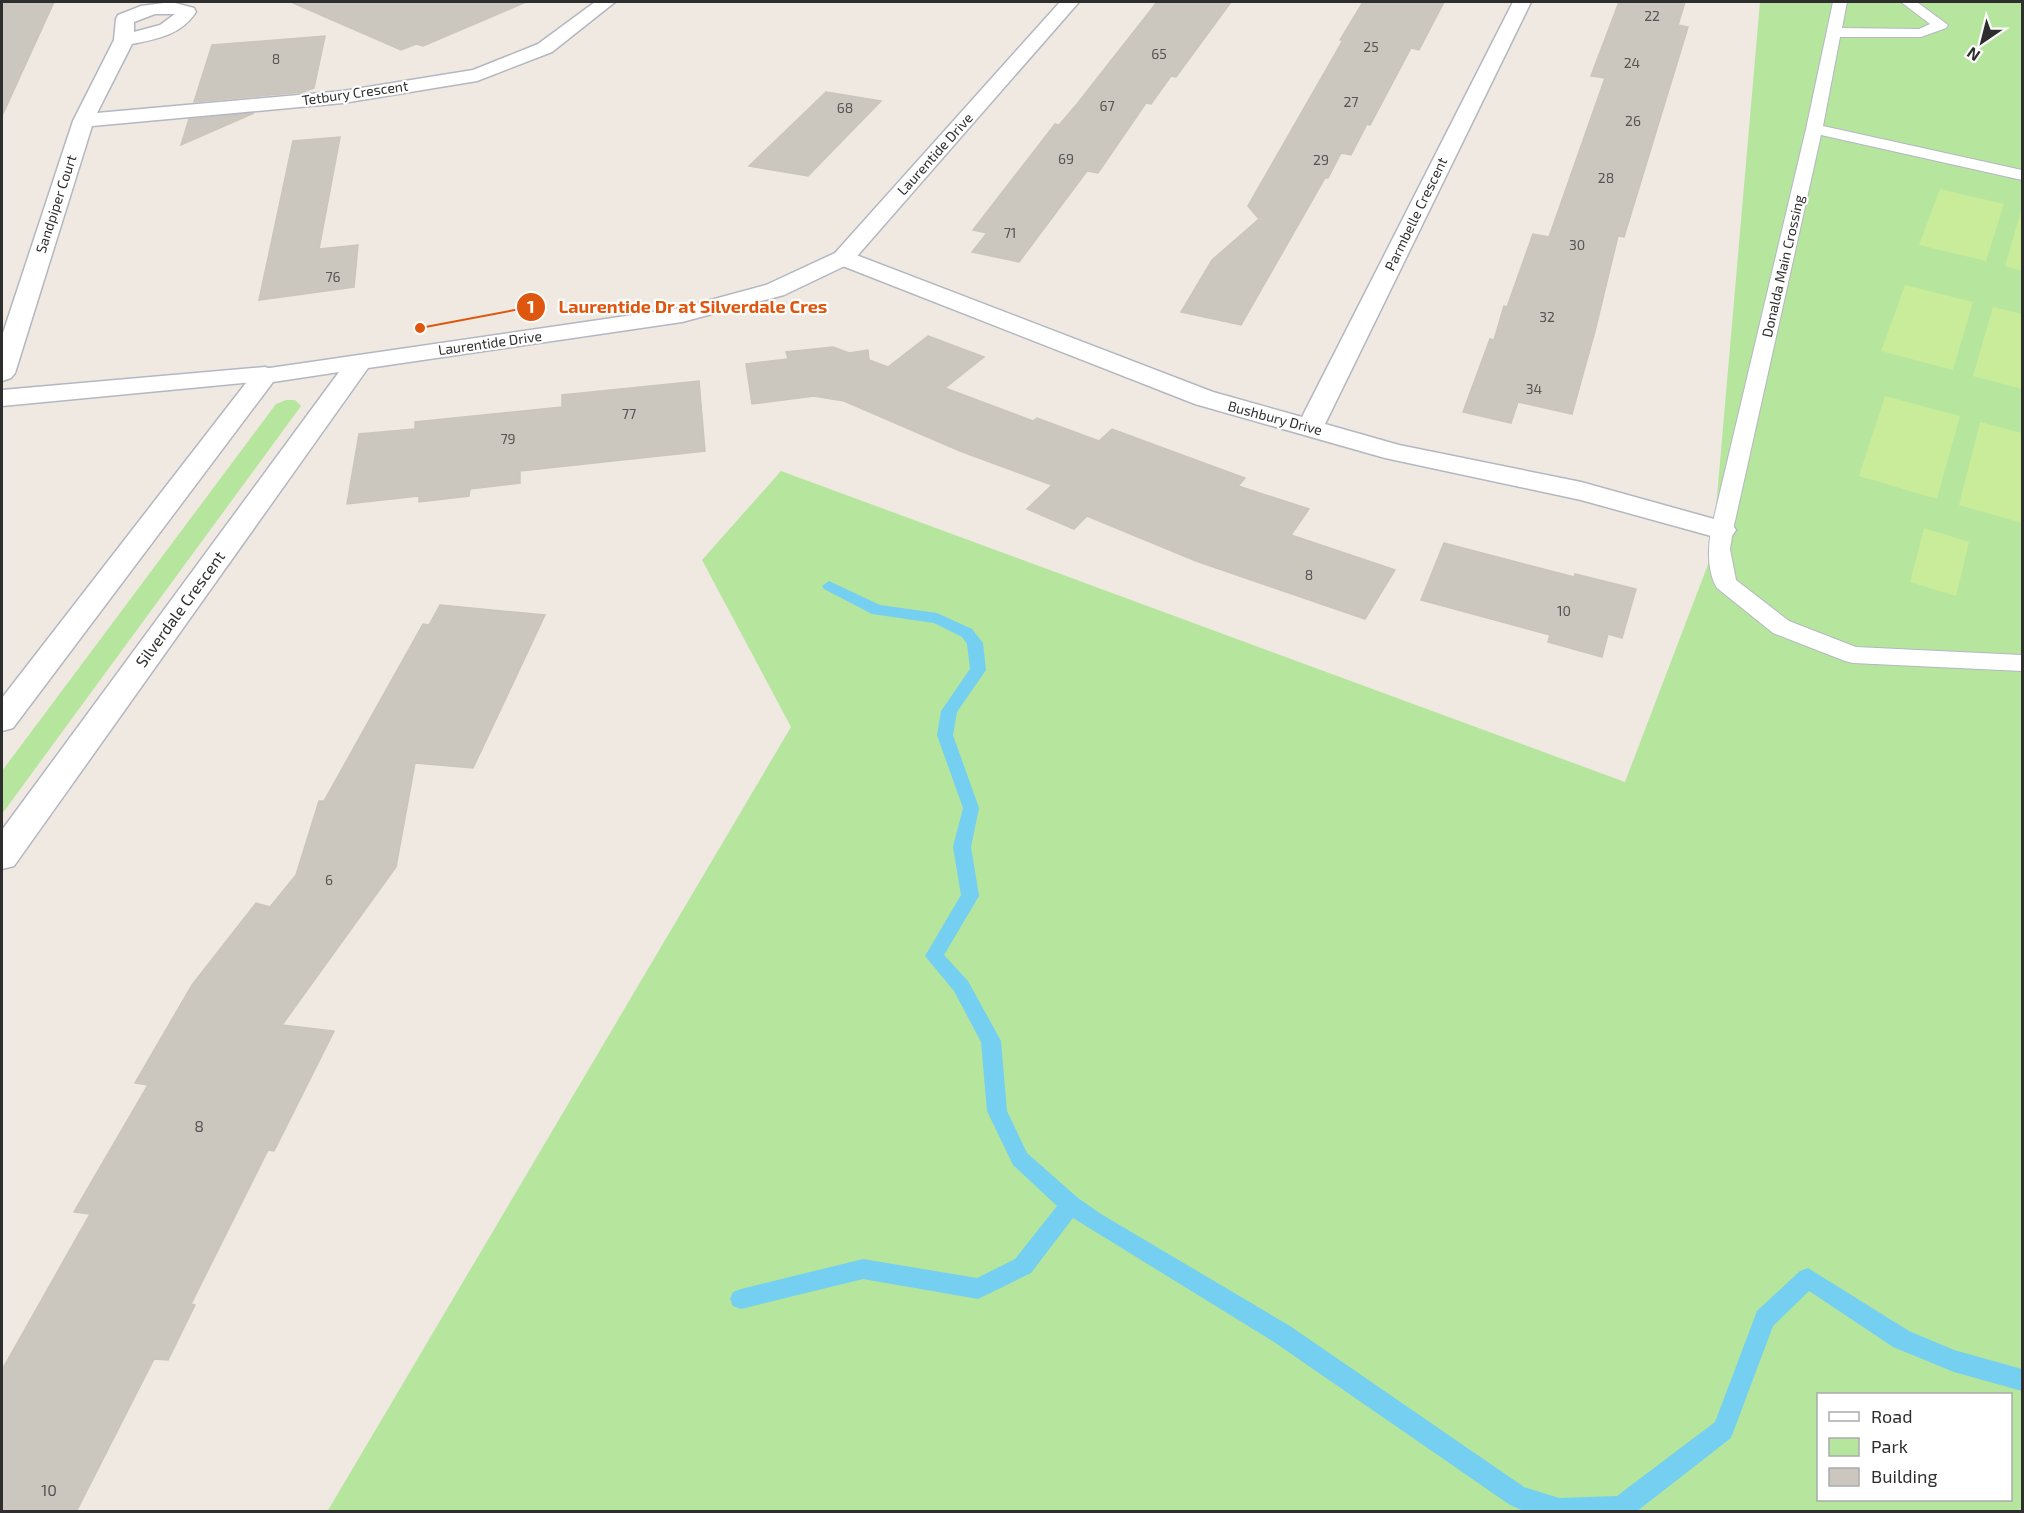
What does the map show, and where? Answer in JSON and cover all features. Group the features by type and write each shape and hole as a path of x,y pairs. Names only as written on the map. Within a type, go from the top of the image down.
{"street":[{"name":"Tetbury Crescent","path":"83,121 342,97 477,75 545,48 606,2"},
{"name":"Laurentide Drive","path":"2,398 265,375 359,362 682,315 775,290 843,258 1070,2"},
{"name":"Parmbelle Crescent","path":"1310,427 1522,2"},
{"name":"Sandpiper Court","path":"2,374 83,121 124,40"},
{"name":"Bushbury Drive","path":"843,258 1204,398 1395,452 1645,507 1722,530"},
{"name":"Silverdale Crescent","path":"2,856 359,362"},
{"path":"2,720 265,375"}],"lane":[{"name":"Donalda Main Crossing","path":"1840,2 1814,129 1722,530 1719,549 1725,583 1781,627 1853,655 2022,663"},
{"path":"1833,32 1921,33 1941,25 1908,2"},
{"path":"1814,129 2022,175"}],"green space":[{"path":"1760,2 2022,2 2022,1511 327,1512 791,727 702,560 781,471 1625,782 1712,554"},
{"path":"1940,189 2004,204 1986,261 1919,245"},
{"path":"2022,208 2022,271 2005,266"},
{"path":"1905,285 1973,302 1953,370 1881,351"},
{"path":"1993,307 2022,314 2022,389 1973,376"},
{"path":"1885,396 1960,416 1937,499 1859,476"},
{"path":"286,400 295,400 301,406 2,814 2,771 276,404"},
{"path":"1980,422 2022,433 2022,523 1959,505"},
{"path":"1924,528 1969,542 1956,596 1910,582"}],"building":[{"path":"2,2 54,2 2,116"},
{"path":"291,2 526,2 423,46 416,44 401,50"},
{"path":"1157,2 1231,2 1176,77 1171,76 1151,104 1146,103 1098,173 1087,171 1019,262 972,252 987,233 973,230 1055,124 1059,125 1077,104"},
{"path":"1363,2 1444,2 1419,50 1411,48 1370,125 1367,124 1351,155 1341,153 1328,178 1325,178 1241,325 1181,312 1212,260 1259,219 1248,206"},
{"path":"1619,2 1685,2 1678,25 1688,27 1624,237 1618,236 1572,414 1518,402 1511,423 1463,412 1490,339 1494,340 1504,306 1507,307 1533,234 1549,237 1605,78 1591,76"},
{"path":"325,36 314,88 303,92 194,102 212,45"},
{"path":"826,92 881,101 808,176 749,166"},
{"path":"254,113 181,145 189,119"},
{"path":"340,137 319,249 358,245 354,287 259,300 293,141"},
{"path":"928,336 984,357 945,388 1033,421 1037,418 1099,441 1112,429 1245,478 1238,486 1309,509 1291,535 1395,570 1365,619 1196,561 1087,516 1074,529 1027,509 1052,485 960,451 844,401 814,396 752,404 746,364 788,359 786,352 833,347 849,353 868,350 869,360 888,367"},
{"path":"699,381 705,451 520,471 520,483 470,489 469,496 419,502 419,496 347,504 359,434 415,429 415,422 562,407 562,395"},
{"path":"1444,543 1574,577 1575,574 1636,589 1622,638 1608,634 1602,657 1548,642 1550,635 1421,600"},
{"path":"440,605 545,615 473,768 415,763 396,867 282,1025 334,1031 274,1151 268,1150 191,1304 195,1305 168,1360 154,1359 76,1512 2,1512 2,1370 90,1214 74,1212 148,1085 135,1083 192,985 256,903 270,907 296,875 319,801 324,801 423,624 429,625"}],"waterway":[{"path":"829,586 877,610 937,618 967,633 975,643 978,670 949,711 945,735 971,808 962,847 970,896 934,956 961,986 991,1041 997,1111 1020,1159 1071,1205"},
{"path":"741,1299 863,1269 978,1289 1023,1266 1071,1205"},
{"path":"1071,1205 1282,1334 1518,1497 1559,1510 1621,1508 1723,1430 1765,1319 1808,1278 1901,1339 1954,1361 2022,1380"}],"place":[{"name":"Laurentide Dr at Silverdale Cres","path":"420,328"}]}
